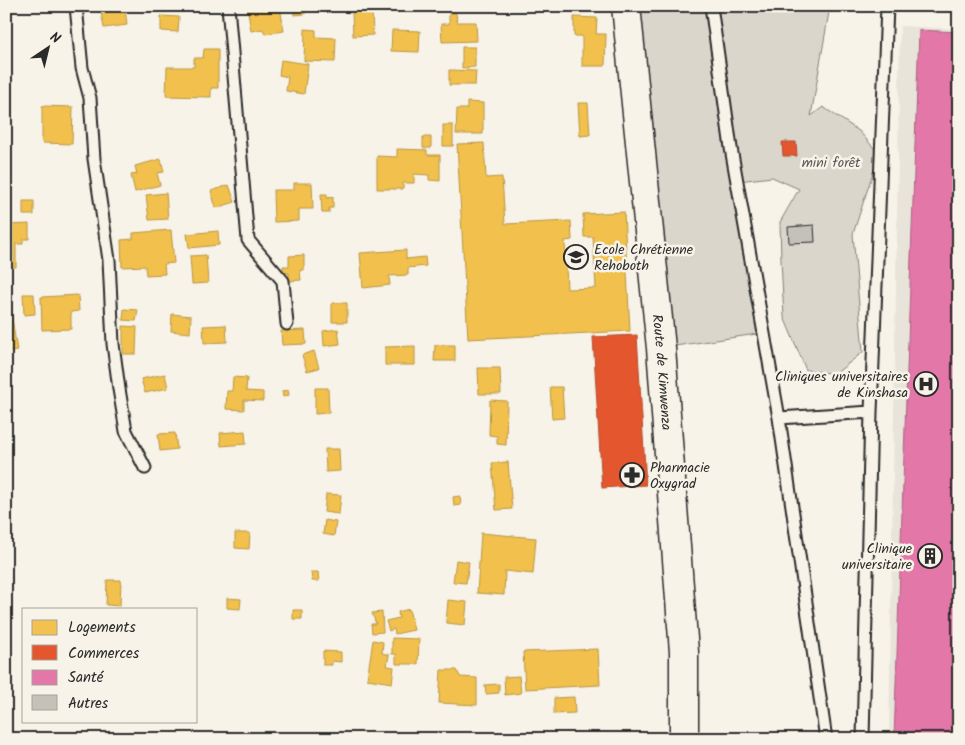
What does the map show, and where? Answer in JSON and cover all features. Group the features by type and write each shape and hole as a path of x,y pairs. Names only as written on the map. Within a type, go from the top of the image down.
{"street":[{"name":"Route de Kimwenza","path":"626,6 661,348 684,652 684,739"}],"lane":[{"path":"76,6 82,68 90,98 94,159 109,260 113,344 119,389 126,431 145,468"},
{"path":"228,6 248,240 284,281 288,324"},
{"path":"711,6 731,148 779,418 826,739"},
{"path":"863,739 871,412 887,6"},
{"path":"779,418 871,412"}],"shaded area":[{"name":"Cliniques universitaires de Kinshasa","path":"900,26 959,29 959,739 889,739"}],"green space":[{"name":"mini forêt","path":"626,6 830,6 811,116 823,107 859,131 879,154 853,234 863,352 835,374 806,370 784,317 780,222 799,189 772,177 738,181 764,333 661,348"}],"building: Logements":[{"path":"247,6 280,6 284,31 265,34 263,29 251,31"},
{"path":"293,6 304,6 305,14 294,15"},
{"path":"351,6 367,6 351,9"},
{"path":"125,9 127,25 104,28 101,12"},
{"path":"372,10 373,35 353,36 352,11"},
{"path":"449,13 456,13 457,22 476,22 477,41 442,42 441,24 449,24"},
{"path":"161,16 179,17 178,32 161,31"},
{"path":"574,17 597,18 596,34 606,34 605,66 582,66 582,36 574,36"},
{"path":"305,29 316,30 316,37 336,38 335,62 304,61"},
{"path":"392,30 420,31 419,52 391,51"},
{"path":"462,47 475,47 475,67 462,68"},
{"path":"204,49 218,49 218,88 211,88 211,97 166,96 167,67 194,67 194,58 203,58"},
{"path":"281,60 308,64 304,94 286,91 288,77 279,75"},
{"path":"449,70 476,71 475,85 449,85"},
{"path":"467,102 483,103 483,134 456,134 457,109 467,109"},
{"path":"578,103 588,103 590,135 580,136"},
{"path":"42,106 73,107 72,144 42,143"},
{"path":"443,125 453,125 453,146 443,146"},
{"path":"423,137 431,137 431,148 423,148"},
{"path":"484,143 486,178 502,177 505,224 571,221 572,240 565,241 567,289 596,288 593,237 584,237 583,214 624,212 630,331 468,339 457,144"},
{"path":"397,149 427,150 427,155 440,155 440,181 429,180 429,175 414,174 414,183 403,183 403,189 377,189 377,156 397,157"},
{"path":"161,159 164,172 157,173 160,185 135,192 131,175 137,174 135,166"},
{"path":"6,174 8,174 8,198 6,198"},
{"path":"294,183 312,183 313,209 299,209 299,221 274,222 273,190 294,190"},
{"path":"229,185 235,202 216,208 211,191"},
{"path":"166,193 168,219 149,220 146,195"},
{"path":"321,194 327,194 327,198 333,197 333,208 329,208 329,213 322,213"},
{"path":"23,201 34,201 34,215 23,215"},
{"path":"29,224 29,239 23,239 23,244 16,244 16,267 6,267 8,225"},
{"path":"171,230 174,263 164,264 165,274 146,275 145,266 122,267 121,240 133,239 133,233"},
{"path":"218,231 219,245 189,248 187,234"},
{"path":"406,250 406,259 425,257 426,266 408,268 408,275 389,276 390,285 363,288 360,253"},
{"path":"206,255 208,283 192,284 190,256"},
{"path":"304,255 304,270 300,270 301,280 289,281 289,273 283,273 283,266 289,266 289,256"},
{"path":"6,291 8,291 17,351 6,353"},
{"path":"23,294 34,294 35,314 24,315"},
{"path":"78,295 79,311 71,312 71,329 42,330 41,297"},
{"path":"332,303 347,303 347,322 332,322"},
{"path":"124,309 138,310 136,321 123,320"},
{"path":"172,314 191,316 190,333 171,331"},
{"path":"226,325 227,342 204,343 203,326"},
{"path":"123,326 137,327 136,354 123,354"},
{"path":"338,329 340,344 324,346 323,331"},
{"path":"305,330 306,344 282,345 281,331"},
{"path":"435,345 455,345 455,361 434,361"},
{"path":"415,346 415,365 385,365 385,347"},
{"path":"314,351 319,368 307,371 302,355"},
{"path":"478,368 500,368 501,394 479,394"},
{"path":"165,374 168,388 145,393 141,379"},
{"path":"233,377 247,378 246,391 263,392 263,401 244,400 244,410 226,409 227,391 232,391"},
{"path":"550,387 562,387 564,418 552,419"},
{"path":"315,388 328,388 329,413 315,414"},
{"path":"288,390 289,395 283,397 282,391"},
{"path":"490,400 507,401 506,445 497,444 497,436 489,435"},
{"path":"245,431 246,444 221,446 220,433"},
{"path":"175,433 177,449 160,451 158,434"},
{"path":"325,449 339,449 340,471 326,472"},
{"path":"508,462 512,509 496,510 492,463"},
{"path":"326,494 341,495 339,514 324,512"},
{"path":"460,496 461,505 454,506 453,497"},
{"path":"325,520 336,522 334,536 323,534"},
{"path":"235,533 250,533 249,549 235,548"},
{"path":"481,533 536,538 533,574 505,571 504,595 477,593"},
{"path":"456,560 469,562 466,583 453,582"},
{"path":"311,572 318,572 319,581 312,581"},
{"path":"107,580 121,580 120,606 106,605"},
{"path":"227,598 241,599 240,609 227,608"},
{"path":"448,600 467,602 465,625 446,623"},
{"path":"409,609 414,630 395,634 394,629 389,631 386,621 399,618 398,612"},
{"path":"293,610 302,610 302,619 293,619"},
{"path":"382,612 383,632 372,633 371,624 376,624 372,613"},
{"path":"392,638 419,639 418,664 396,664 396,654 392,654"},
{"path":"373,640 383,642 382,653 389,655 387,666 394,667 392,683 367,679"},
{"path":"598,649 600,685 525,689 523,652"},
{"path":"323,651 341,652 341,662 332,661 332,665 323,665"},
{"path":"441,670 457,670 460,677 477,678 477,705 439,703"},
{"path":"519,676 521,693 505,695 504,677"},
{"path":"499,684 499,693 486,694 485,685"},
{"path":"574,697 575,713 554,714 554,698"}],"building: Commerces":[{"path":"782,142 796,142 797,156 783,156"},
{"path":"637,335 646,485 602,488 593,337"}],"building: Santé":[{"name":"Cliniques universitaires de Kinshasa","path":"919,30 959,32 959,739 894,739"}],"building: Autres":[{"path":"956,14 959,14 959,24 957,24"},
{"path":"814,225 815,242 789,243 788,227"}],"place":[{"name":"Ecole Chrétienne Rehoboth","path":"576,257"},
{"name":"Cliniques universitaires de Kinshasa","path":"926,384"},
{"name":"Pharmacie Oxygrad","path":"632,475"},
{"name":"Clinique universitaire","path":"930,556"}]}
